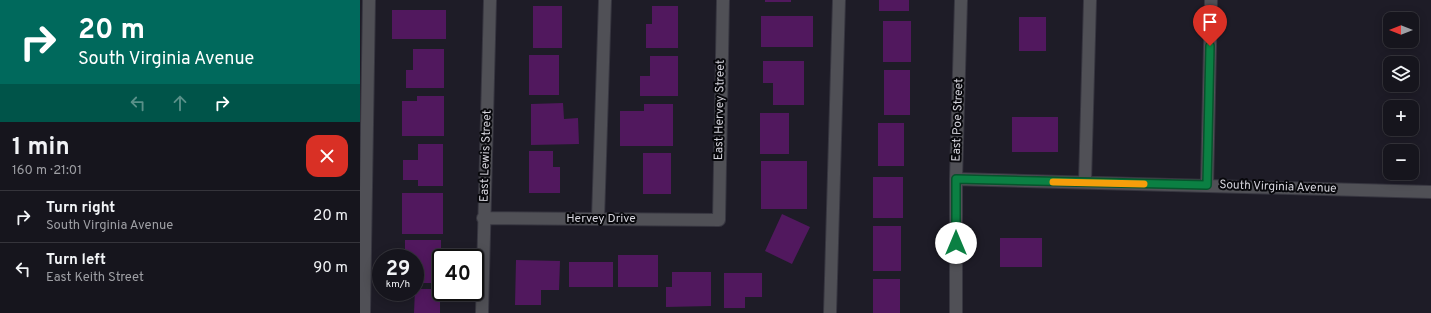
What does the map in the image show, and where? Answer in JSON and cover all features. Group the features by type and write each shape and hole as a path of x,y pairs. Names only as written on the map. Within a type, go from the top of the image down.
{"street":[{"path":"364,313 369,0"},
{"name":"East Lewis Street","path":"482,313 483,218 490,0"},
{"path":"598,219 605,0"},
{"name":"East Hervey Street","path":"719,220 723,0"},
{"path":"830,313 839,0"},
{"name":"East Poe Street","path":"956,313 956,179 961,0"},
{"path":"1085,182 1090,0"},
{"path":"1207,185 1211,0"},
{"name":"South Virginia Avenue","path":"956,179 1431,192"},
{"name":"Hervey Drive","path":"483,218 719,220"}],"building":[{"path":"765,0 791,0 791,2 765,2"},
{"path":"879,0 909,0 909,11 879,11"},
{"path":"533,6 562,6 562,48 533,48"},
{"path":"652,6 678,6 678,48 646,48 646,24 652,24"},
{"path":"392,10 446,10 446,39 392,39"},
{"path":"761,16 813,16 813,47 761,47"},
{"path":"1019,17 1046,17 1046,51 1019,51"},
{"path":"883,21 911,21 911,62 883,62"},
{"path":"413,49 444,49 444,88 406,88 406,70 413,70"},
{"path":"529,55 559,55 559,95 529,95"},
{"path":"650,56 678,56 678,96 640,96 640,76 650,76"},
{"path":"763,61 804,61 804,105 773,105 773,83 763,83"},
{"path":"884,70 910,70 910,115 884,115"},
{"path":"417,96 444,96 444,136 402,136 402,101 417,101"},
{"path":"563,103 564,119 578,118 579,144 531,145 531,104"},
{"path":"644,104 673,104 673,146 620,146 620,111 644,111"},
{"path":"760,113 789,113 789,154 760,154"},
{"path":"1012,117 1058,117 1058,152 1012,152"},
{"path":"878,123 904,123 904,166 878,166"},
{"path":"418,144 443,144 443,186 418,186 418,180 403,180 403,160 418,160"},
{"path":"529,151 553,151 553,167 560,167 560,193 529,193"},
{"path":"643,153 671,153 671,194 643,194"},
{"path":"761,161 807,161 807,209 761,209"},
{"path":"873,177 903,177 903,218 873,218"},
{"path":"402,193 443,193 443,234 402,234"},
{"path":"782,214 810,227 792,264 765,251"},
{"path":"873,226 901,226 901,271 873,271"},
{"path":"1000,238 1042,238 1042,267 1000,267"},
{"path":"405,240 441,240 441,249 432,249 432,283 424,283 424,249 405,249"},
{"path":"618,255 658,255 658,287 618,287"},
{"path":"516,260 560,261 559,290 541,290 541,305 515,305"},
{"path":"569,262 613,262 613,287 569,287"},
{"path":"672,272 711,272 711,306 666,307 666,287 672,287"},
{"path":"724,273 762,273 762,297 745,297 745,308 724,308"},
{"path":"873,279 900,279 900,313 873,313"},
{"path":"424,289 432,289 432,301 440,301 440,313 414,313 414,301 424,301"}],"slow traffic":[{"path":"1053,182 1144,184"}],"route":[{"path":"956,243 956,179 1207,185 1210,46"}]}
